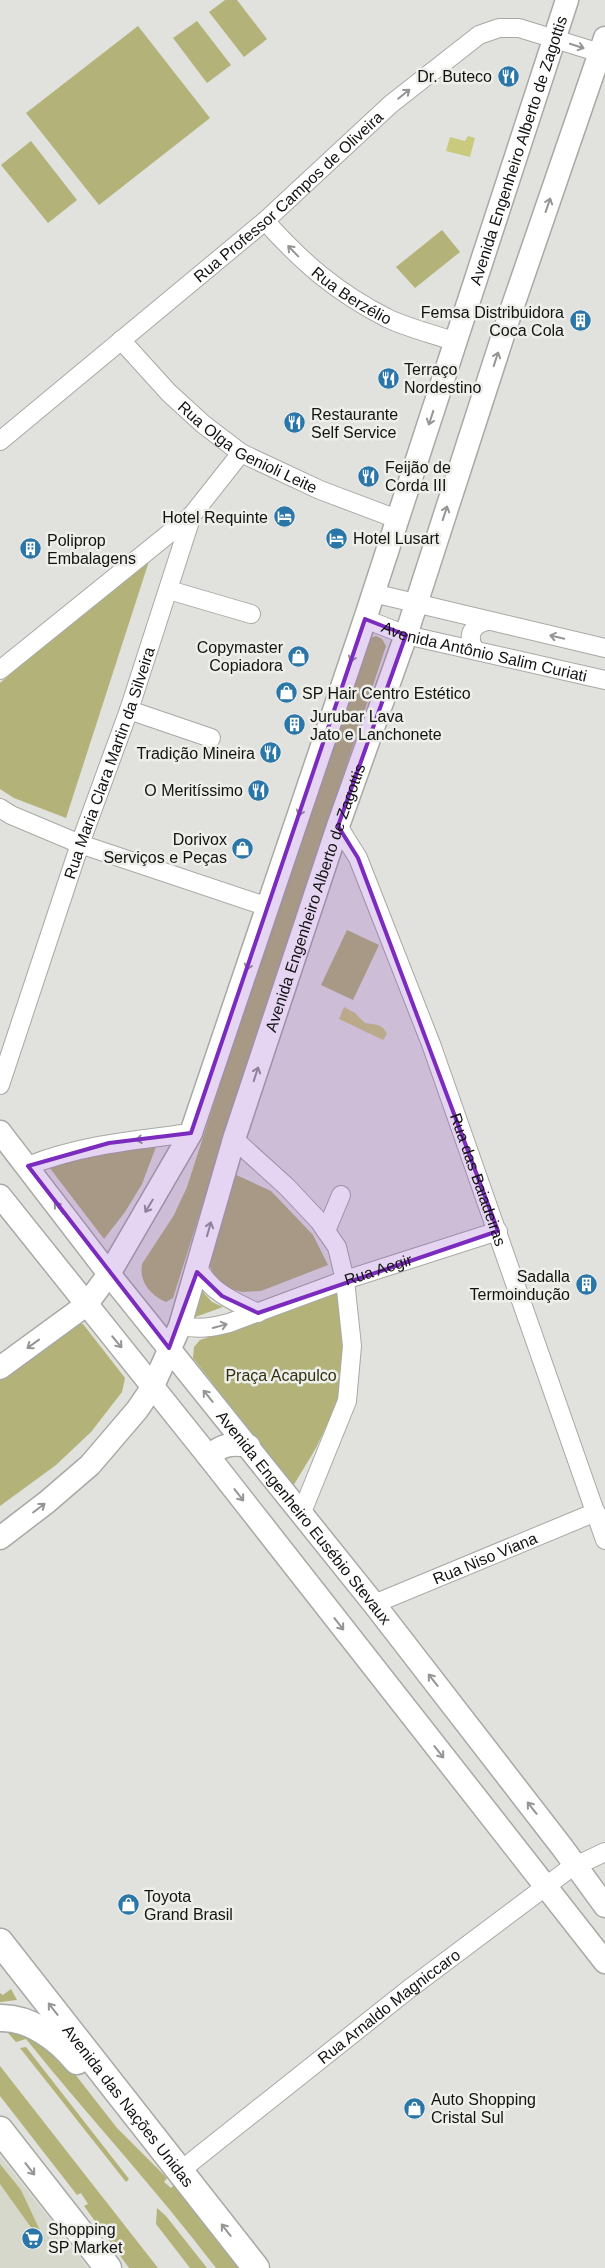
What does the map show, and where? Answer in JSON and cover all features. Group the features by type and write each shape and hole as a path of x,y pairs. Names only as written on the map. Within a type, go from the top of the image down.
{"highway":[{"name":"Avenida das Nações Unidas","path":"0,1942 256,2268"},
{"path":"0,2018 12,2018 42,2030 67,2050 127,2124 163,2150"},
{"path":"0,2130 108,2268"}],"main road":[{"name":"Avenida Engenheiro Alberto de Zagottis","path":"0,1368 86,1305 109,1274 191,1133 365,619 567,0"},
{"name":"Avenida Engenheiro Alberto de Zagottis","path":"0,1538 47,1502 90,1465 137,1410 152,1388 180,1326 234,1139 338,826 416,605 508,320 603,46"},
{"name":"Avenida Engenheiro Eusébio Stevaux","path":"0,1132 28,1166 109,1274 374,1604 575,1864 605,1906"},
{"path":"0,1196 86,1305 136,1364 152,1388 209,1457 605,1962"},
{"path":"209,1457 228,1444 249,1446"}],"street":[{"name":"Rua Professor Campos de Oliveira","path":"0,441 265,221 391,104 479,35 500,28 519,28 555,39 603,46"},
{"name":"Rua Berzélio","path":"265,221 295,254 330,284 388,318 456,342"},
{"name":"Rua Olga Genioli Leite","path":"121,340 169,392 203,424 241,453 320,490 397,519"},
{"name":"Rua Maria Clara Martin da Silveira","path":"0,1085 80,844 129,710 192,515 241,453"},
{"path":"0,670 192,515"},
{"path":"169,590 251,614"},
{"name":"Avenida Antônio Salim Curiati","path":"373,593 416,605 605,648"},
{"name":"Avenida Antônio Salim Curiati","path":"365,619 406,634 605,680"},
{"path":"475,650 470,643 470,635 473,628 480,622 488,621"},
{"path":"129,710 211,738"},
{"path":"0,808 80,844 268,907"},
{"name":"Rua das Baiadeiras","path":"338,826 358,858 431,1044 605,1540"},
{"path":"28,1166 49,1158 109,1144 191,1133"},
{"path":"234,1139 287,1187 326,1231 337,1247 346,1280 352,1346 347,1401 302,1512"},
{"path":"326,1231 341,1195"},
{"name":"Rua Aegir","path":"180,1326 195,1329 210,1328 258,1313 346,1280 498,1232"},
{"path":"198,1268 212,1288 222,1296 258,1313"},
{"name":"Rua Niso Viana","path":"374,1604 596,1512"},
{"name":"Rua Arnaldo Magniccaro","path":"180,2171 409,1989 545,1886 575,1864 605,1852"}],"highlighted area":[{"path":"365,619 406,635 338,826 358,858 498,1231 258,1313 222,1296 197,1272 169,1348 28,1166 109,1143 191,1133"}],"shaded area":[{"path":"468,136 475,138 470,157 446,151 450,137 465,141"},
{"path":"344,1007 355,1013 365,1023 378,1025 383,1028 387,1034 383,1040 339,1019"},
{"name":"Shopping SP Market","path":"0,2156 41,2208 88,2268 0,2268"}],"green space":[{"path":"225,0 237,0 267,39 244,57 209,12"},
{"path":"197,21 231,65 207,83 173,38"},
{"path":"138,26 210,118 99,205 26,113"},
{"path":"31,141 77,200 48,223 1,165"},
{"path":"442,230 460,252 415,288 396,267"},
{"path":"151,555 66,818 14,798 0,789 0,683"},
{"path":"376,636 382,639 386,646 234,1105 173,1298 166,1302 155,1296 147,1287 142,1277 142,1264 174,1215 187,1187 289,871 370,638"},
{"path":"347,930 379,945 353,1000 321,985"},
{"path":"157,1144 142,1184 125,1212 104,1239 46,1163"},
{"path":"232,1173 271,1191 313,1235 328,1265 261,1291 242,1292 223,1287 213,1274 207,1258"},
{"path":"196,1284 212,1302 223,1307 187,1320"},
{"name":"Praça Acapulco","path":"338,1292 346,1345 337,1404 316,1448 293,1486 193,1358 194,1347 200,1340"},
{"path":"69,1323 83,1324 125,1378 122,1392 91,1432 56,1465 0,1506 0,1373"},
{"path":"11,1989 17,2000 0,2002 0,1993 3,1995"},
{"path":"14,2032 27,2035 40,2042 59,2063 64,2060 117,2128 167,2178 164,2182 171,2188 174,2185 240,2268 216,2268 170,2210 26,2039 16,2042 8,2033"},
{"path":"26,2047 129,2179 126,2182 20,2048"},
{"path":"0,2066 158,2268 129,2268 84,2206 88,2204 81,2193 77,2195 0,2096"},
{"path":"0,2164 21,2190 45,2241 40,2240 0,2184"},
{"path":"157,2208 166,2216 207,2268 190,2268 156,2224"}],"place":[{"name":"Dr. Buteco","path":"508,76"},
{"name":"Femsa Distribuidora Coca Cola","path":"580,321"},
{"name":"Terraço Nordestino","path":"388,378"},
{"name":"Restaurante Self Service","path":"295,423"},
{"name":"Feijão de Corda III","path":"369,476"},
{"name":"Hotel Requinte","path":"284,517"},
{"name":"Hotel Lusart","path":"337,538"},
{"name":"Poliprop Embalagens","path":"31,549"},
{"name":"Copymaster Copiadora","path":"299,656"},
{"name":"SP Hair Centro Estético","path":"286,693"},
{"name":"Jurubar Lava Jato e Lanchonete","path":"294,725"},
{"name":"Tradição Mineira","path":"271,753"},
{"name":"O Meritíssimo","path":"259,790"},
{"name":"Dorivox Serviços e Peças","path":"243,848"},
{"name":"Sadalla Termoindução","path":"586,1285"},
{"name":"Toyota Grand Brasil","path":"128,1905"},
{"name":"Auto Shopping Cristal Sul","path":"415,2108"},
{"name":"Shopping SP Market","path":"32,2238"}]}
